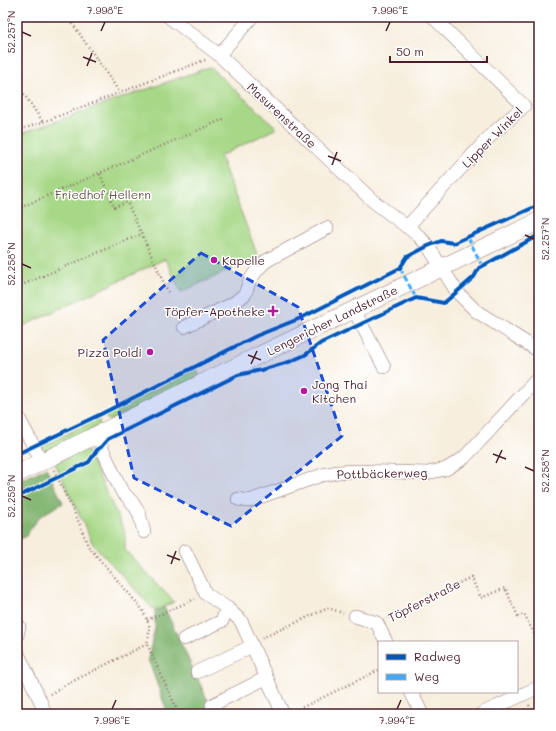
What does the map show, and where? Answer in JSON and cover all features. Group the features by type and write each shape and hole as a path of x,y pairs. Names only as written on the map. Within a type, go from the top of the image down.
{"main road":[{"name":"Lengericher Landstraße","path":"17,474 214,377 539,221"}],"street":[{"name":"Masurenstraße","path":"169,17 219,55 373,201 408,227 428,246 457,292 476,311 539,351"},
{"path":"219,55 252,17"},
{"name":"Lipper Winkel","path":"408,227 491,135 524,106 433,17"},
{"path":"184,327 234,303 245,294 250,280 266,261 327,228"},
{"path":"354,310 384,367"},
{"name":"Pottbäckerweg","path":"238,499 249,501 322,475 338,472 356,471 427,473 446,469 464,458 539,377"},
{"path":"17,415 45,461"},
{"path":"96,435 121,490 132,502 139,513 144,532"},
{"path":"185,551 206,594 227,608 241,621 281,713"},
{"path":"184,640 222,622 227,608"},
{"path":"355,616 377,623 386,641"},
{"path":"197,672 252,645"},
{"path":"17,649 45,714"},
{"path":"212,705 266,678"},
{"path":"481,714 539,687"},
{"path":"412,693 422,714"}],"path":[{"path":"68,17 120,93"},
{"path":"17,131 219,55"},
{"path":"17,84 43,122"},
{"path":"17,209 226,118"},
{"path":"100,174 114,207 127,202 168,292"},
{"path":"17,287 142,234"},
{"path":"45,461 80,526 88,546 142,609 150,628 147,644 179,714"},
{"path":"147,620 206,594"},
{"path":"252,645 328,608 355,616"},
{"path":"40,700 67,684 147,644"},
{"path":"281,713 378,670"}],"highlighted area":[{"path":"201,253 298,307 342,436 231,526 134,478 103,340"}],"green space":[{"name":"Friedhof Hellern","path":"210,67 277,128 220,156 258,257 181,292 165,259 17,329 17,135"},
{"path":"196,369 199,374 197,378 109,421 104,415"},
{"path":"98,418 100,426 49,451 44,450 41,447"},
{"path":"86,448 125,532 125,550 174,602 155,611 93,544 55,463"},
{"path":"46,468 63,503 40,516 25,537 17,540 17,482"},
{"path":"164,607 214,714 168,714 148,659 155,628 155,611"}],"marked path":[{"path":"468,237 482,266"},
{"path":"400,268 416,298"}],"cycle path":[{"path":"17,454 99,415 256,336 301,318 400,268 407,257 428,246 441,241 454,243 539,205"},
{"path":"17,497 89,462 97,450 108,439 238,375 289,362 305,355 321,343 416,298 444,303 474,277 479,268 539,235"}],"place":[{"name":"Kapelle","path":"214,260"},
{"name":"Töpfer-Apotheke","path":"273,311"},
{"name":"Pizza Poldi","path":"150,352"},
{"name":"Jong Thai Kitchen","path":"304,391"}]}
